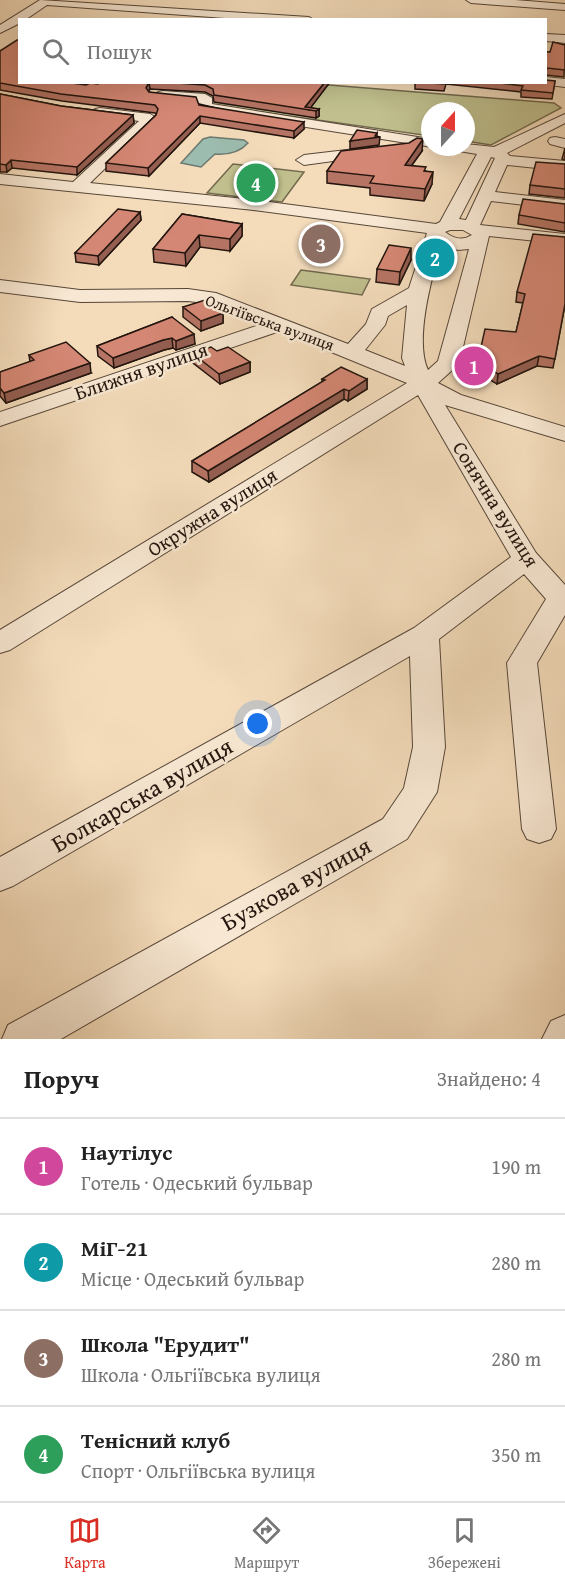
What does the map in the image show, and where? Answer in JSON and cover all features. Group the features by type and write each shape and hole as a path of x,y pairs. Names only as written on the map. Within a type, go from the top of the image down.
{"street":[{"path":"471,0 530,2 565,7"},
{"path":"19,18 46,1 281,18"},
{"path":"0,30 18,19"},
{"path":"547,38 565,39"},
{"path":"547,81 565,83"},
{"path":"155,94 206,98 206,107 421,143"},
{"path":"78,186 150,118 84,110"},
{"path":"475,151 499,156 565,118"},
{"path":"304,160 421,145"},
{"path":"458,232 485,154 565,166"},
{"path":"458,232 487,196 499,156"},
{"path":"0,179 254,205 458,232 565,239"},
{"path":"487,196 565,205"},
{"name":"Сонячна вулиця","path":"458,232 418,291 412,358 437,411 526,559 563,601 522,663 539,829"},
{"name":"Окружна вулиця","path":"0,643 97,585 400,394 425,383 448,364 458,232"},
{"name":"Ольгіївська вулиця","path":"0,286 80,296 201,296 216,299 425,383 453,400 565,434"},
{"path":"352,352 375,325 379,313 418,291"},
{"name":"Ближня вулиця","path":"0,419 282,324"},
{"name":"Болкарська вулиця","path":"0,876 424,635 526,559"},
{"name":"Бузкова вулиця","path":"22,1039 395,829 420,792 429,747 424,635"},
{"path":"562,1039 565,1035"}],"shaded area":[{"path":"186,84 316,84 554,103 561,108 491,145 475,142 475,102 421,102 421,135 212,105 209,96 183,95 188,87"},
{"path":"210,137 244,140 248,143 233,152 215,154 201,167 181,163 203,139"},
{"path":"233,164 304,172 282,202 207,193"},
{"path":"301,270 370,279 362,295 291,285"}],"building":[{"path":"18,40 18,84 148,84 146,88 149,92 196,97 199,105 304,122 294,131 200,116 148,168 106,163 156,115 158,109 155,105 61,94 0,83 0,51"},
{"path":"553,42 565,45 565,70 547,68 547,52 550,52"},
{"path":"547,80 555,81 553,93 521,90 523,86 508,84 547,84"},
{"path":"191,84 323,84 305,107 319,109 316,111 214,95 213,89 205,85"},
{"path":"0,94 61,106 133,115 77,167 11,160 6,165 0,164"},
{"path":"357,130 377,133 375,136 380,137 350,141"},
{"path":"417,138 421,139 405,165 426,167 424,171 433,172 425,189 370,183 374,176 327,171 341,151 409,143"},
{"path":"536,162 565,164 565,189 530,185"},
{"path":"523,199 565,204 565,223 519,215"},
{"path":"118,209 140,212 98,256 75,253"},
{"path":"182,214 242,224 230,239 199,235 185,253 153,249"},
{"path":"533,234 565,237 565,304 555,359 539,356 498,374 488,368 475,374 485,329 516,332 525,294 517,292"},
{"path":"389,245 411,248 400,272 377,269"},
{"path":"205,300 223,313 201,321 183,307"},
{"path":"172,317 194,334 176,341 172,338 163,340 113,358 97,346"},
{"path":"66,342 90,363 4,393 0,388 0,372 34,360 29,355"},
{"path":"211,347 217,351 228,347 250,362 219,374 192,353"},
{"path":"341,367 367,379 349,391 344,389 208,471 192,461 325,380 322,379"}],"place":[{"name":"Тенісний клуб","path":"256,183"},
{"name":"Школа \"Ерудит\"","path":"321,244"},
{"name":"МіГ-21","path":"435,258"},
{"name":"Наутілус","path":"474,366"}]}
